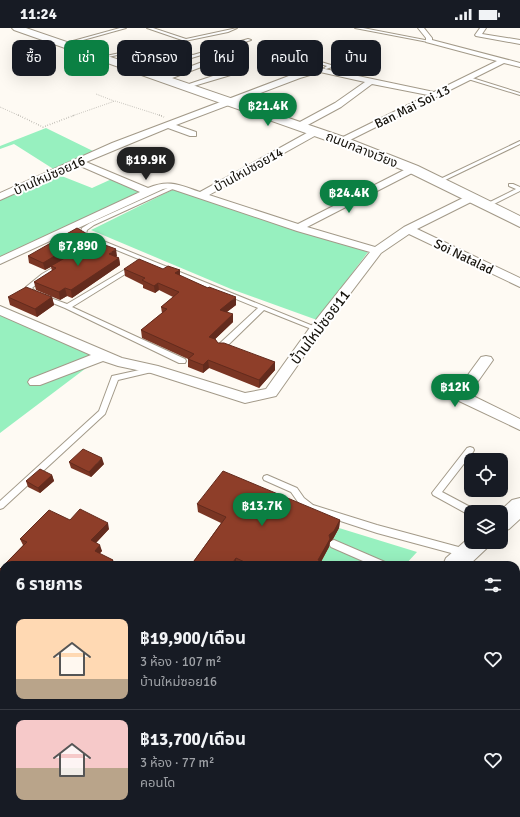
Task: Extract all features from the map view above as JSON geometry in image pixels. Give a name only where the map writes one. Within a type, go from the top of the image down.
[{"type":"main road","name":"ถนนกลางเวียง","points":[[17,28],[64,44]]},
{"type":"main road","name":"ถนนกลางเวียง","points":[[158,76],[301,125],[414,169],[520,222]]},
{"type":"street","points":[[421,28],[429,38],[428,41],[520,65]]},
{"type":"street","points":[[483,28],[478,35],[520,42]]},
{"type":"street","name":"Ban Mai Soi 13","points":[[342,141],[432,94],[503,60]]},
{"type":"street","points":[[164,78],[200,65]]},
{"type":"street","points":[[323,71],[432,94]]},
{"type":"street","points":[[187,86],[219,76]]},
{"type":"street","name":"บ้านใหม่ซอย16","points":[[0,197],[115,145],[233,102],[297,76]]},
{"type":"street","points":[[301,125],[338,105],[371,81]]},
{"type":"street","points":[[174,123],[193,134]]},
{"type":"street","name":"บ้านใหม่ซอย14","points":[[201,195],[317,131]]},
{"type":"street","points":[[79,162],[148,192]]},
{"type":"street","points":[[301,228],[303,225],[414,169]]},
{"type":"street","points":[[0,261],[161,186],[174,187],[201,195],[377,251]]},
{"type":"street","name":"บ้านใหม่ซอย11","points":[[0,310],[118,362],[153,369],[246,398],[271,393],[316,329],[377,251],[408,229],[473,198]]},
{"type":"street","name":"Soi Natalad","points":[[408,229],[520,284]]},
{"type":"street","points":[[35,382],[102,356]]},
{"type":"street","points":[[486,360],[461,394],[464,398],[520,426]]},
{"type":"street","points":[[508,517],[520,506]]},
{"type":"lane","points":[[79,40],[124,28]]},
{"type":"lane","points":[[149,28],[186,39]]},
{"type":"lane","points":[[109,56],[228,31],[235,28]]},
{"type":"lane","points":[[357,28],[428,41]]},
{"type":"lane","points":[[193,56],[200,54]]},
{"type":"lane","points":[[323,64],[330,66]]},
{"type":"lane","points":[[323,69],[330,66]]},
{"type":"lane","points":[[468,78],[520,94]]},
{"type":"lane","points":[[439,182],[520,142]]},
{"type":"lane","points":[[488,205],[520,189],[511,185]]},
{"type":"lane","points":[[174,187],[92,224],[84,229],[83,235],[96,243],[146,259],[316,329]]},
{"type":"lane","points":[[67,307],[146,259]]},
{"type":"lane","points":[[68,260],[44,275],[28,288],[36,294],[182,361]]},
{"type":"lane","points":[[221,347],[262,308]]},
{"type":"lane","points":[[0,506],[102,412],[115,378],[153,369]]},
{"type":"lane","points":[[464,508],[436,493],[470,450]]},
{"type":"lane","points":[[267,478],[294,490],[304,504],[310,508],[377,530],[467,553]]},
{"type":"lane","points":[[334,544],[373,561]]},
{"type":"path","points":[[96,94],[174,123]]},
{"type":"path","points":[[0,107],[43,127],[115,101]]},
{"type":"green space","points":[[46,128],[95,152],[55,170],[14,144],[0,149],[0,146]]},
{"type":"green space","points":[[54,173],[92,188],[114,178],[148,192],[0,261],[0,197]]},
{"type":"green space","points":[[174,189],[368,252],[317,320],[231,289],[91,230]]},
{"type":"green space","points":[[0,309],[102,356],[0,433]]},
{"type":"green space","points":[[339,528],[417,552],[409,561],[321,561]]},
{"type":"building","points":[[77,228],[89,235],[43,263],[28,256]]},
{"type":"building","points":[[94,241],[116,249],[109,254],[119,258],[71,290],[65,288],[59,292],[34,282],[56,268],[51,266]]},
{"type":"building","points":[[139,259],[163,269],[168,266],[180,270],[175,273],[208,288],[209,287],[236,297],[220,310],[233,314],[209,337],[215,339],[218,343],[224,343],[275,362],[259,380],[208,360],[203,365],[188,359],[194,354],[141,330],[167,309],[161,307],[179,292],[158,283],[154,286],[142,280],[145,278],[124,269]]},
{"type":"building","points":[[26,287],[52,297],[35,309],[8,297]]},
{"type":"building","points":[[83,449],[102,458],[89,472],[69,462]]},
{"type":"building","points":[[40,469],[52,475],[38,488],[26,481]]},
{"type":"building","points":[[223,471],[340,520],[334,531],[329,535],[330,539],[318,560],[320,561],[242,561],[236,558],[234,561],[194,561],[226,517],[197,504]]},
{"type":"building","points":[[80,509],[108,523],[91,540],[100,545],[95,551],[113,560],[112,561],[8,561],[27,542],[20,539],[49,510],[70,520]]}]
